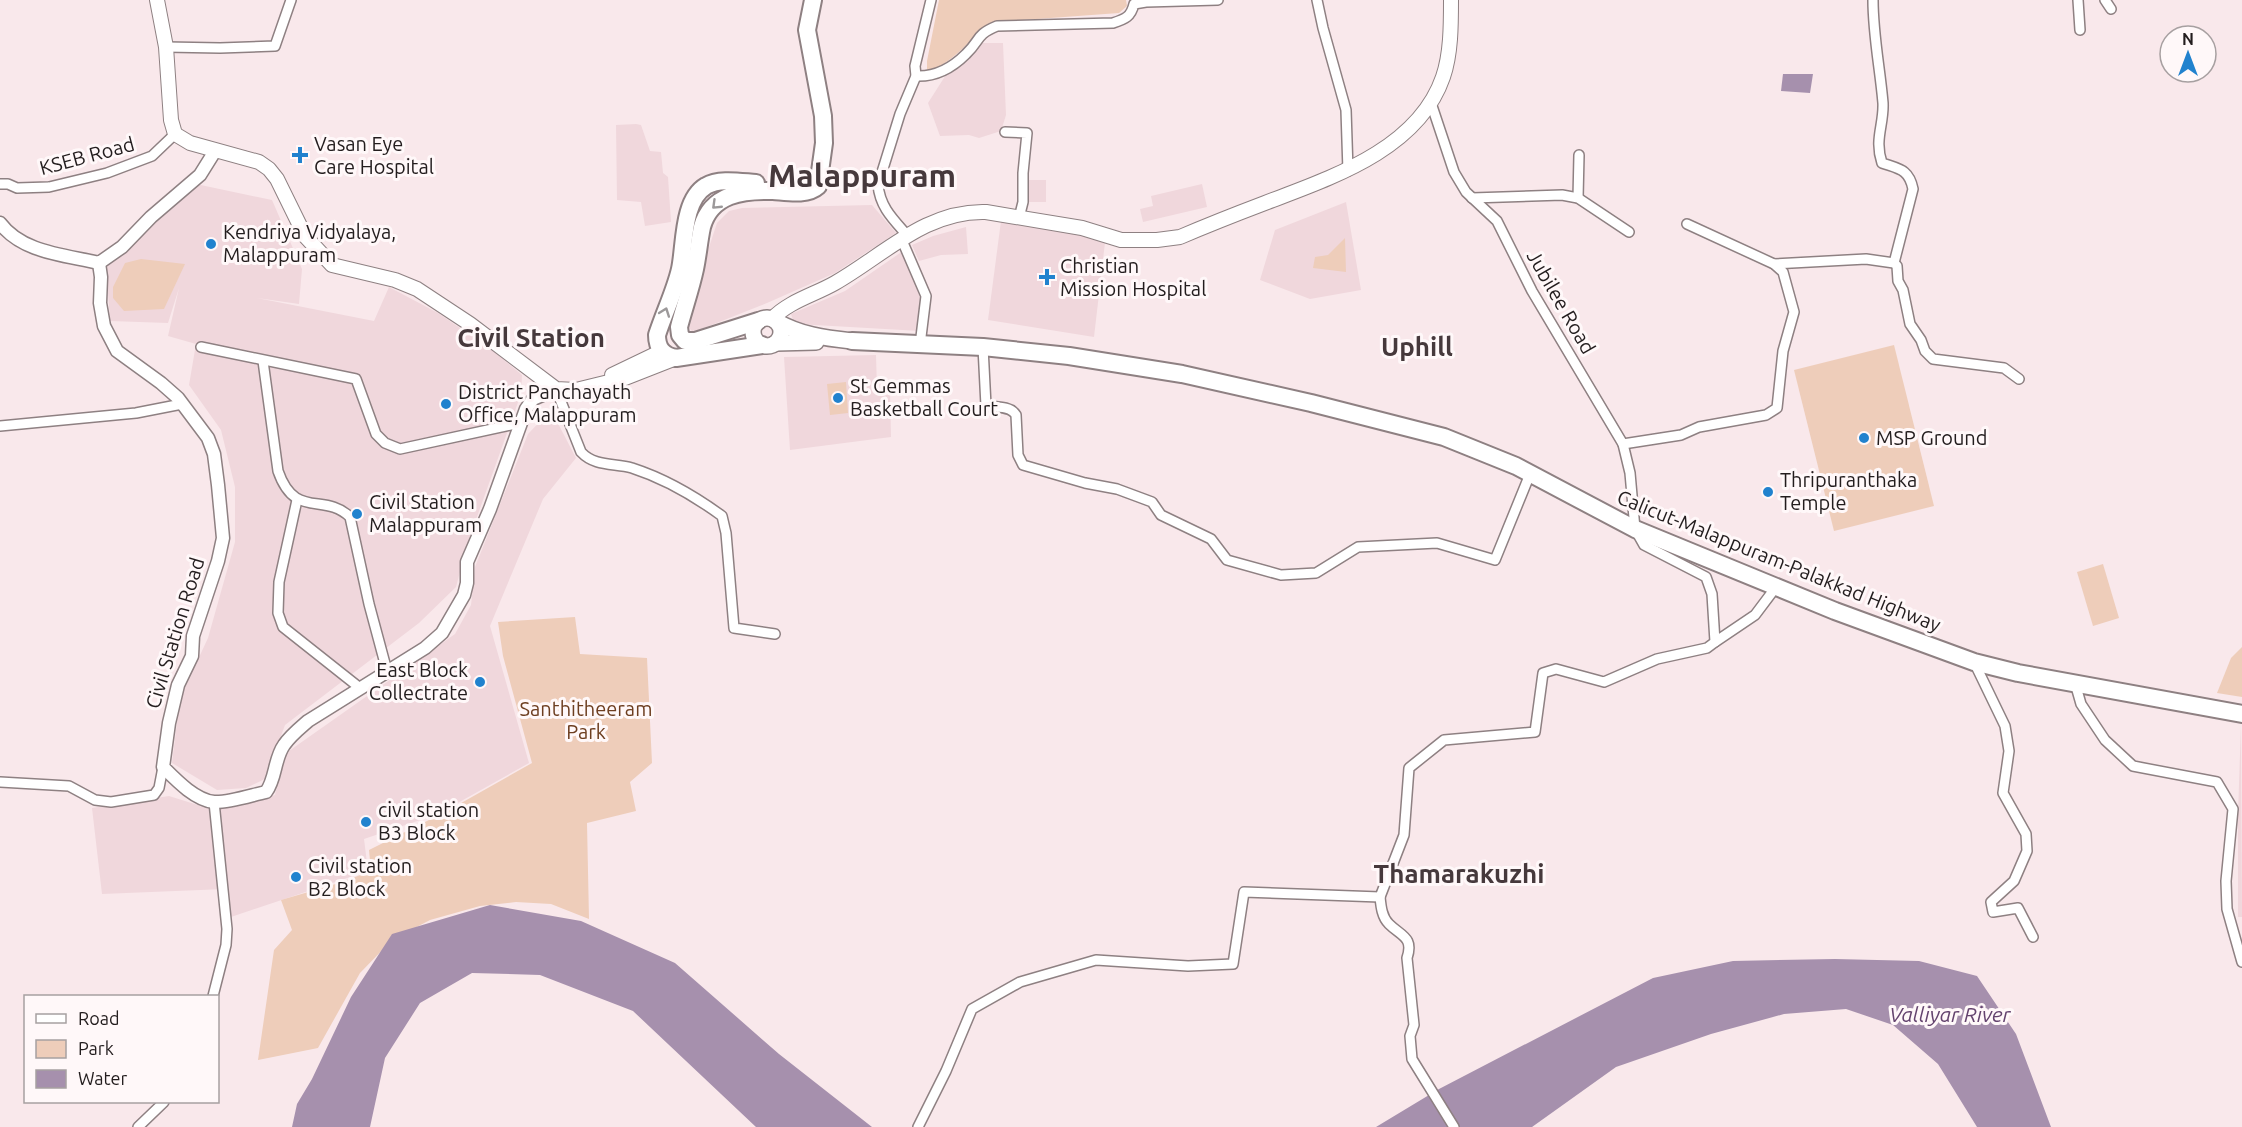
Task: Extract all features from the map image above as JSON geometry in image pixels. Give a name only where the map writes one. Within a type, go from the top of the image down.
[{"type":"highway","points":[[769,321],[695,341],[685,340],[680,335],[679,327],[695,271],[702,226],[708,213],[720,199],[754,190],[803,192],[814,190],[818,186],[824,143],[823,117],[807,30],[813,0]]},
{"type":"highway","points":[[669,355],[657,343],[657,335],[680,270],[688,212],[695,197],[706,186],[724,182],[797,186],[811,184],[820,173]]},
{"type":"highway","name":"Calicut-Malappuram-Palakkad Highway","points":[[852,341],[983,347],[1069,356],[1182,374],[1444,437],[1516,466],[1635,529],[1835,611],[1974,662],[2018,673],[2242,714]]},
{"type":"highway","name":"Calicut-Malappuram-Palakkad Highway","points":[[669,355],[769,344]]},
{"type":"main road","points":[[157,0],[166,47],[171,120],[175,134],[190,143],[259,162],[269,169],[277,179],[305,236],[332,265],[349,271],[395,280],[417,289],[470,324],[556,389],[576,390],[625,378],[669,355]]},
{"type":"main road","points":[[769,321],[781,332],[769,344],[758,342],[753,334],[755,325],[769,321],[782,309],[857,270],[904,237],[933,222],[973,212],[1082,228],[1121,240],[1156,240],[1180,237],[1348,171],[1405,134],[1431,103],[1446,68],[1451,0]]},
{"type":"main road","name":"Calicut-Malappuram-Palakkad Highway","points":[[769,321],[812,336],[852,341]]},
{"type":"main road","name":"Calicut-Malappuram-Palakkad Highway","points":[[769,344],[852,341]]},
{"type":"street","points":[[166,47],[275,46],[291,0]]},
{"type":"street","points":[[920,345],[926,297],[904,237],[884,209],[878,185],[900,114],[916,76],[915,66],[931,0]]},
{"type":"street","points":[[916,76],[938,75],[966,54],[983,32],[997,27],[1113,23],[1128,18],[1132,13],[1134,2],[1218,0]]},
{"type":"street","points":[[1317,0],[1346,110],[1348,171]]},
{"type":"street","points":[[1873,0],[1873,27],[1883,105],[1878,140],[1880,157],[1882,163],[1905,172],[1911,178],[1913,189],[1894,263],[1897,266],[1898,281],[1903,290],[1910,324],[1921,340],[1925,351],[1933,358],[2004,368],[2019,379]]},
{"type":"street","points":[[2078,0],[2080,30]]},
{"type":"street","points":[[2105,0],[2111,9]]},
{"type":"street","name":"Jubilee Road","points":[[1431,103],[1454,172],[1466,192],[1497,221],[1532,291],[1623,444],[1630,473],[1635,529]]},
{"type":"street","points":[[1005,132],[1027,133],[1023,202],[1019,218]]},
{"type":"street","name":"KSEB Road","points":[[0,184],[8,184],[17,188],[62,185],[107,173],[152,156],[175,134]]},
{"type":"street","points":[[0,223],[8,234],[28,246],[99,262],[122,247],[151,217],[200,175],[215,151]]},
{"type":"street","points":[[1578,198],[1579,155]]},
{"type":"street","points":[[1472,198],[1562,195],[1578,198],[1629,232]]},
{"type":"street","points":[[1623,444],[1681,435],[1699,427],[1766,415],[1777,408],[1784,351],[1794,312],[1783,272],[1774,264],[1686,224]]},
{"type":"street","points":[[1774,264],[1866,259],[1894,263]]},
{"type":"street","name":"Civil Station Road","points":[[99,262],[100,303],[104,326],[117,351],[161,382],[182,404],[208,438],[214,454],[223,538],[218,561],[193,636],[192,657],[178,685],[169,723],[163,768]]},
{"type":"street","points":[[201,347],[357,379],[376,434],[385,443],[400,449],[520,423]]},
{"type":"street","points":[[983,347],[986,406],[1010,409],[1017,415],[1018,455],[1023,465],[1086,483],[1117,489],[1152,502],[1161,515],[1211,538],[1227,560],[1281,575],[1316,573],[1358,547],[1437,543],[1495,560],[1530,474]]},
{"type":"street","points":[[263,361],[278,471],[283,486],[297,500],[342,510],[350,517],[369,604],[387,671]]},
{"type":"street","points":[[163,768],[177,781],[214,802],[266,792],[283,747],[308,721],[425,648],[441,633],[464,596],[467,583],[467,562],[490,508],[520,423],[533,399],[556,389],[581,452],[587,458],[595,462],[631,468],[650,476],[693,497],[722,516],[726,533],[734,628],[775,634]]},
{"type":"street","points":[[0,426],[136,412],[182,404]]},
{"type":"street","points":[[297,500],[279,582],[278,613],[283,627],[360,688]]},
{"type":"street","points":[[1635,529],[1644,545],[1706,577],[1712,594],[1715,642]]},
{"type":"street","points":[[1454,1127],[1412,1059],[1410,1036],[1414,1025],[1407,958],[1410,948],[1407,939],[1388,923],[1383,914],[1380,897],[1404,835],[1409,768],[1444,740],[1535,732],[1543,673],[1556,669],[1604,682],[1657,659],[1707,648],[1755,615],[1776,587]]},
{"type":"street","points":[[1974,662],[2005,726],[2009,751],[2003,793],[2026,834],[2026,851],[2014,881],[1991,902],[1994,912],[2018,908],[2033,937]]},
{"type":"street","points":[[2075,683],[2081,704],[2105,740],[2133,766],[2217,782],[2233,809],[2226,881],[2227,909],[2242,962]]},
{"type":"street","points":[[0,782],[69,786],[95,800],[111,802],[154,795],[159,788],[163,768]]},
{"type":"street","points":[[213,995],[226,945],[227,929],[214,802]]},
{"type":"street","points":[[920,1123],[946,1071],[972,1009],[1020,982],[1096,960],[1188,966],[1233,964],[1244,892],[1380,897]]},
{"type":"street","points":[[138,1127],[162,1103]]},
{"type":"shaded area","points":[[978,43],[1003,43],[1006,115],[1001,131],[979,138],[969,135],[940,136],[928,103],[949,70]]},
{"type":"shaded area","points":[[616,125],[641,125],[650,151],[661,152],[663,173],[668,177],[671,222],[645,226],[641,202],[617,200]]},
{"type":"shaded area","points":[[1026,180],[1046,180],[1046,202],[1026,202]]},
{"type":"shaded area","name":"Civil Station Malappuram","points":[[196,184],[272,200],[302,269],[299,304],[257,298],[374,321],[389,287],[438,313],[491,349],[522,375],[521,394],[468,542],[456,587],[419,623],[285,725],[265,779],[246,788],[217,790],[172,763],[180,698],[208,638],[235,542],[235,487],[221,430],[189,385],[196,344],[168,336],[179,288],[168,323],[110,321],[106,265]]},
{"type":"shaded area","points":[[1202,184],[1207,207],[1143,222],[1140,209],[1153,206],[1151,196]]},
{"type":"shaded area","points":[[1346,202],[1361,290],[1310,299],[1260,280],[1275,230]]},
{"type":"shaded area","points":[[872,205],[896,233],[835,273],[699,330],[692,331],[686,325],[686,317],[717,223],[729,211],[742,208]]},
{"type":"shaded area","name":"Christian Mission Hospital","points":[[1001,221],[1106,234],[1094,337],[988,320]]},
{"type":"shaded area","points":[[966,227],[968,254],[941,255],[919,261],[912,245],[933,236]]},
{"type":"shaded area","points":[[903,251],[922,303],[920,331],[797,324],[793,320],[791,314],[845,291]]},
{"type":"shaded area","points":[[876,355],[877,389],[890,391],[891,437],[790,450],[784,357]]},
{"type":"shaded area","name":"Civil Station Malappuram","points":[[551,410],[576,458],[543,499],[490,626],[529,763],[438,814],[364,839],[368,871],[231,917],[225,889],[102,894],[92,808],[169,796],[201,806],[250,803],[275,795],[283,758],[289,751],[455,634],[471,605],[475,567],[528,434]]},
{"type":"shaded area","points":[[2241,725],[2242,917],[2238,917],[2238,814]]},
{"type":"green space","points":[[939,0],[1126,0],[1127,6],[1119,13],[994,22],[946,62],[927,71]]},
{"type":"green space","points":[[1345,238],[1346,272],[1313,268],[1315,257],[1328,255]]},
{"type":"green space","points":[[141,259],[185,264],[164,309],[124,311],[113,298],[113,287],[125,263]]},
{"type":"green space","name":"MSP Ground","points":[[1894,345],[1934,506],[1834,531],[1794,370]]},
{"type":"green space","name":"St Gemmas Basketball Court","points":[[846,382],[848,413],[830,415],[827,384]]},
{"type":"green space","points":[[2103,564],[2119,618],[2093,626],[2077,572]]},
{"type":"green space","name":"Santhitheeram Park","points":[[575,617],[580,654],[647,658],[652,763],[630,782],[636,811],[587,823],[589,919],[551,904],[516,902],[480,906],[430,920],[392,940],[360,973],[318,1048],[258,1060],[274,950],[292,930],[281,900],[371,871],[369,850],[447,811],[532,763],[503,656],[498,622]]},
{"type":"green space","points":[[2242,647],[2242,697],[2217,693],[2231,658]]},
{"type":"water","points":[[1783,74],[1813,74],[1810,93],[1781,91]]},
{"type":"water","points":[[490,905],[581,921],[675,963],[779,1054],[872,1127],[756,1127],[633,1011],[540,975],[472,973],[420,1003],[385,1058],[370,1127],[292,1127],[297,1104],[312,1079],[351,997],[392,934]]},
{"type":"water","name":"Valliyar River","points":[[1835,959],[1919,961],[1977,976],[2016,1034],[2051,1127],[1977,1127],[1938,1064],[1893,1025],[1846,1009],[1784,1014],[1711,1034],[1616,1067],[1532,1127],[1376,1127],[1439,1089],[1653,978],[1733,961]]},
{"type":"place","name":"Vasan Eye Care Hospital","points":[[300,155]]},
{"type":"place","name":"Kendriya Vidyalaya, Malappuram","points":[[211,244]]},
{"type":"place","name":"Christian Mission Hospital","points":[[1047,277]]},
{"type":"place","name":"St Gemmas Basketball Court","points":[[838,398]]},
{"type":"place","name":"District Panchayath Office, Malappuram","points":[[446,404]]},
{"type":"place","name":"MSP Ground","points":[[1864,438]]},
{"type":"place","name":"Thripuranthaka Temple","points":[[1768,492]]},
{"type":"place","name":"Civil Station Malappuram","points":[[357,514]]},
{"type":"place","name":"East Block Collectrate","points":[[480,682]]},
{"type":"place","name":"civil station B3 Block","points":[[366,822]]},
{"type":"place","name":"Civil station B2 Block","points":[[296,877]]},
{"type":"district","name":"Malappuram","points":[[862,176]]},
{"type":"district","name":"Civil Station","points":[[531,338]]},
{"type":"district","name":"Uphill","points":[[1417,347]]},
{"type":"district","name":"Thamarakuzhi","points":[[1459,874]]}]
